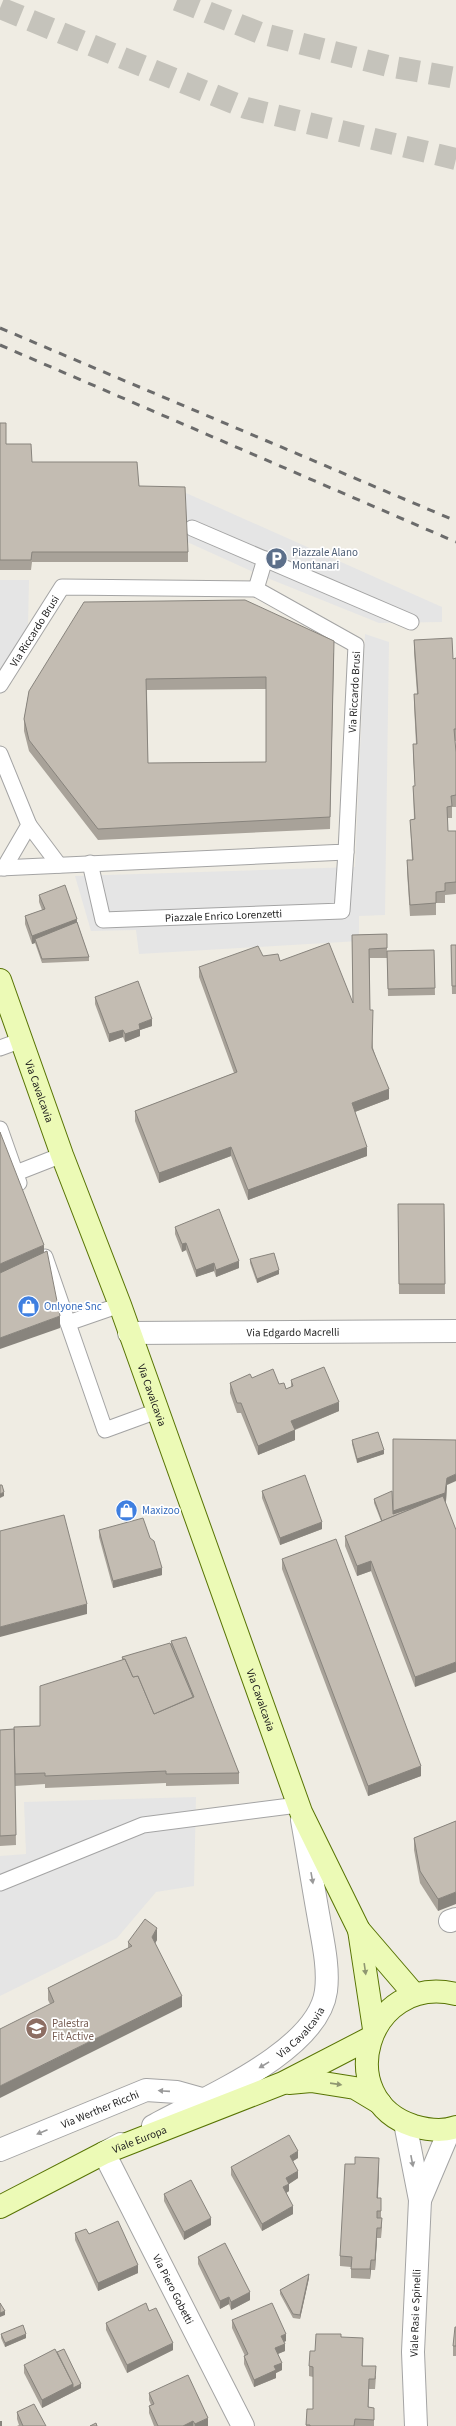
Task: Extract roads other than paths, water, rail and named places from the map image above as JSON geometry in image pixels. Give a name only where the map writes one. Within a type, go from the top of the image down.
[{"type":"main road","name":"Via Cavalcavia","points":[[0,980],[62,1155],[120,1305],[299,1808],[359,1930],[414,1994]]},
{"type":"main road","name":"Via Cavalcavia","points":[[359,1930],[372,2034]]},
{"type":"main road","points":[[381,2104],[370,2084],[366,2061],[372,2034],[389,2010],[398,2002],[414,1994],[430,1991],[456,1994]]},
{"type":"main road","name":"Viale Europa","points":[[2,2206],[104,2153],[283,2083],[372,2034]]},
{"type":"main road","name":"Viale Europa","points":[[283,2083],[311,2081],[356,2088],[381,2104],[405,2123]]},
{"type":"main road","points":[[405,2123],[427,2130],[453,2128]]},
{"type":"street","name":"Via Edgardo Macrelli","points":[[129,1333],[456,1331]]},
{"type":"street","name":"Via Cavalcavia","points":[[104,2153],[202,2099],[231,2086],[276,2057],[306,2032],[320,2011],[326,1991],[326,1961],[299,1808]]},
{"type":"street","name":"Via Werther Ricchi","points":[[0,2150],[146,2090],[177,2092],[202,2099]]},
{"type":"street","name":"Viale Rasi e Spinelli","points":[[405,2123],[420,2200],[413,2352],[416,2426]]},
{"type":"street","name":"Viale Rasi e Spinelli","points":[[420,2200],[453,2128]]},
{"type":"street","name":"Via Piero Gobetti","points":[[104,2153],[243,2426]]},
{"type":"lane","points":[[192,528],[411,622]]},
{"type":"lane","points":[[256,589],[265,559]]},
{"type":"lane","name":"Via Riccardo Brusi","points":[[0,684],[62,587],[256,589],[356,646],[346,852]]},
{"type":"lane","points":[[0,754],[29,825],[59,865]]},
{"type":"lane","points":[[2,868],[29,825]]},
{"type":"lane","points":[[2,868],[346,852]]},
{"type":"lane","name":"Piazzale Enrico Lorenzetti","points":[[90,863],[103,920],[342,911],[346,852]]},
{"type":"lane","points":[[0,1048],[22,1040]]},
{"type":"lane","points":[[0,1129],[23,1195]]},
{"type":"lane","points":[[16,1173],[62,1155]]},
{"type":"lane","points":[[39,1240],[105,1430],[157,1411]]},
{"type":"lane","points":[[68,1323],[120,1305]]},
{"type":"lane","points":[[0,1883],[144,1825],[299,1808]]},
{"type":"tunnel","points":[[177,0],[260,33],[388,66],[456,78]]},
{"type":"tunnel","points":[[0,8],[246,108],[456,159]]},
{"type":"railway","points":[[0,328],[456,521]]},
{"type":"railway","points":[[0,345],[456,542]]},
{"type":"place","name":"Piazzale Alano Montanari","points":[[277,558]]},
{"type":"place","name":"Onlyone Snc","points":[[28,1306]]},
{"type":"place","name":"Maxizoo","points":[[126,1510]]},
{"type":"place","name":"Palestra Fit Active","points":[[36,2029]]}]
